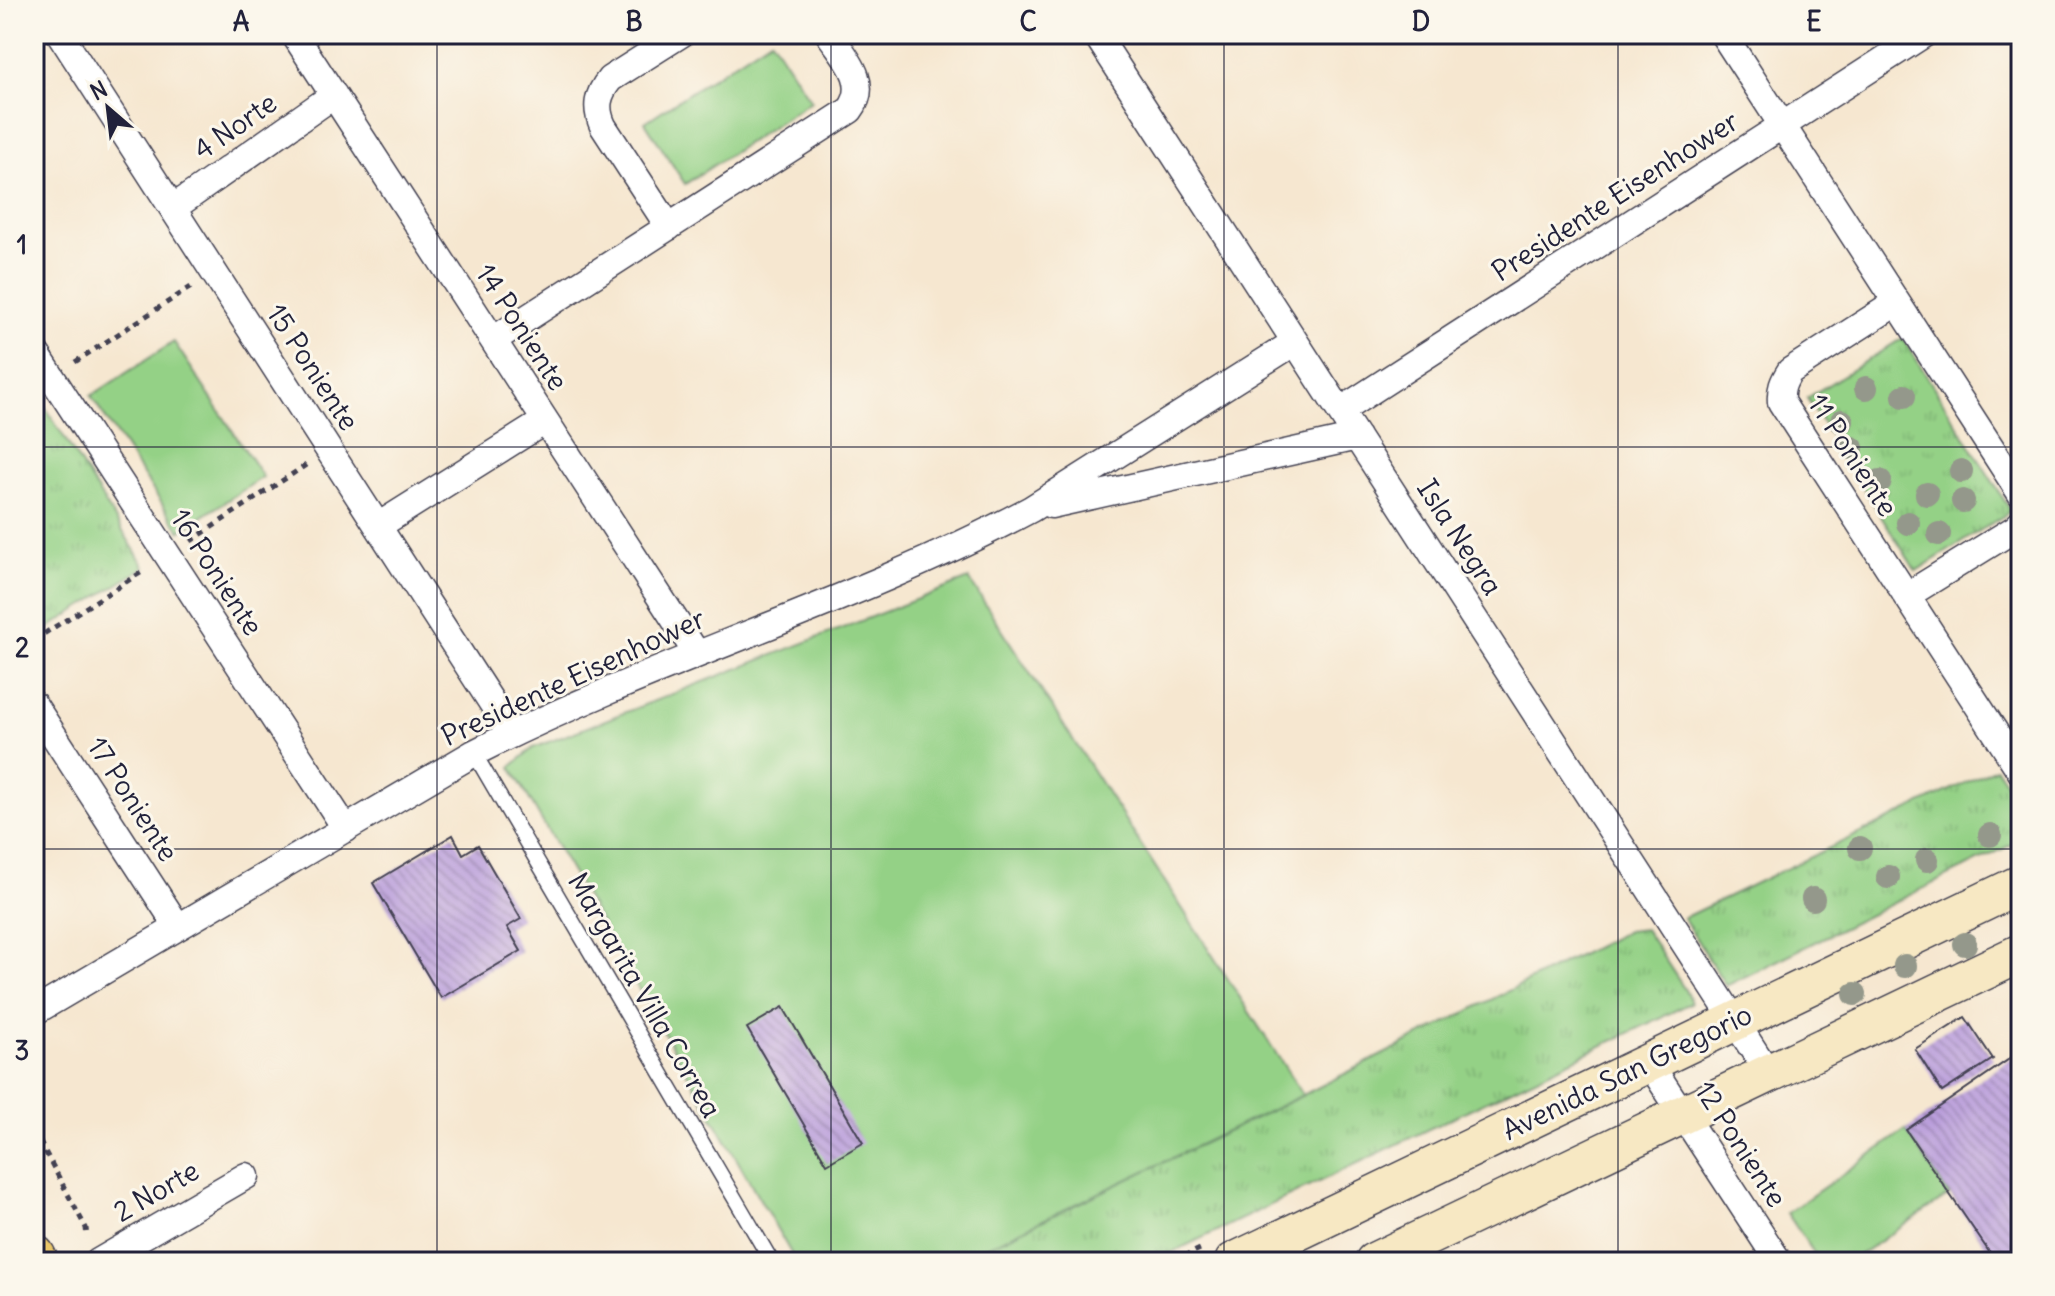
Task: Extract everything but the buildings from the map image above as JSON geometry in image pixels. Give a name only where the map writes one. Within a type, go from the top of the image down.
[{"type":"main road","name":"Avenida San Gregorio","points":[[1234,1262],[2021,884]]},
{"type":"main road","points":[[1374,1262],[1769,1074],[2018,960]]},
{"type":"main road","points":[[34,1256],[37,1262]]},
{"type":"street","name":"15 Poniente","points":[[60,34],[512,734]]},
{"type":"street","name":"14 Poniente","points":[[294,34],[697,654]]},
{"type":"street","points":[[669,227],[603,126],[597,101],[610,79],[681,34]]},
{"type":"street","points":[[493,340],[850,110],[858,95],[857,77],[829,34]]},
{"type":"street","name":"Isla Negra","points":[[1096,34],[1769,1074]]},
{"type":"street","points":[[1723,34],[2021,494]]},
{"type":"street","name":"Presidente Eisenhower","points":[[1340,411],[1924,34]]},
{"type":"street","name":"4 Norte","points":[[173,208],[334,95]]},
{"type":"street","name":"11 Poniente","points":[[1896,303],[1790,371],[1780,391],[1781,402],[2021,772]]},
{"type":"street","name":"Presidente Eisenhower","points":[[34,1012],[474,753],[697,654],[990,531],[1031,509],[1295,342]]},
{"type":"street","name":"16 Poniente","points":[[34,350],[346,829]]},
{"type":"street","points":[[378,526],[545,421]]},
{"type":"street","name":"Presidente Eisenhower","points":[[1031,509],[1357,437]]},
{"type":"street","points":[[1906,596],[2021,523]]},
{"type":"street","name":"17 Poniente","points":[[34,705],[178,927]]},
{"type":"street","name":"12 Poniente","points":[[1648,1061],[1779,1262]]},
{"type":"street","name":"2 Norte","points":[[92,1251],[246,1176]]},
{"type":"lane","name":"Margarita Villa Correa","points":[[474,753],[772,1262]]},
{"type":"path","points":[[52,377],[214,272]]},
{"type":"path","points":[[34,1131],[86,1228],[92,1251]]},
{"type":"green space","points":[[771,39],[811,101],[685,184],[645,122]]},
{"type":"green space","points":[[1903,338],[2011,511],[1916,571],[1807,398]]},
{"type":"green space","points":[[174,342],[263,477],[180,531],[91,396]]},
{"type":"green space","points":[[44,405],[145,567],[34,637],[34,412]]},
{"type":"green space","points":[[969,579],[1303,1095],[956,1262],[796,1262],[511,767],[533,748]]},
{"type":"green space","points":[[1996,768],[2021,805],[2021,840],[1726,986],[1683,918]]},
{"type":"green space","points":[[1645,929],[1691,1003],[1152,1262],[956,1262],[1303,1095],[1627,931]]},
{"type":"green space","points":[[1906,1130],[1949,1195],[1849,1262],[1820,1262],[1787,1213]]}]
